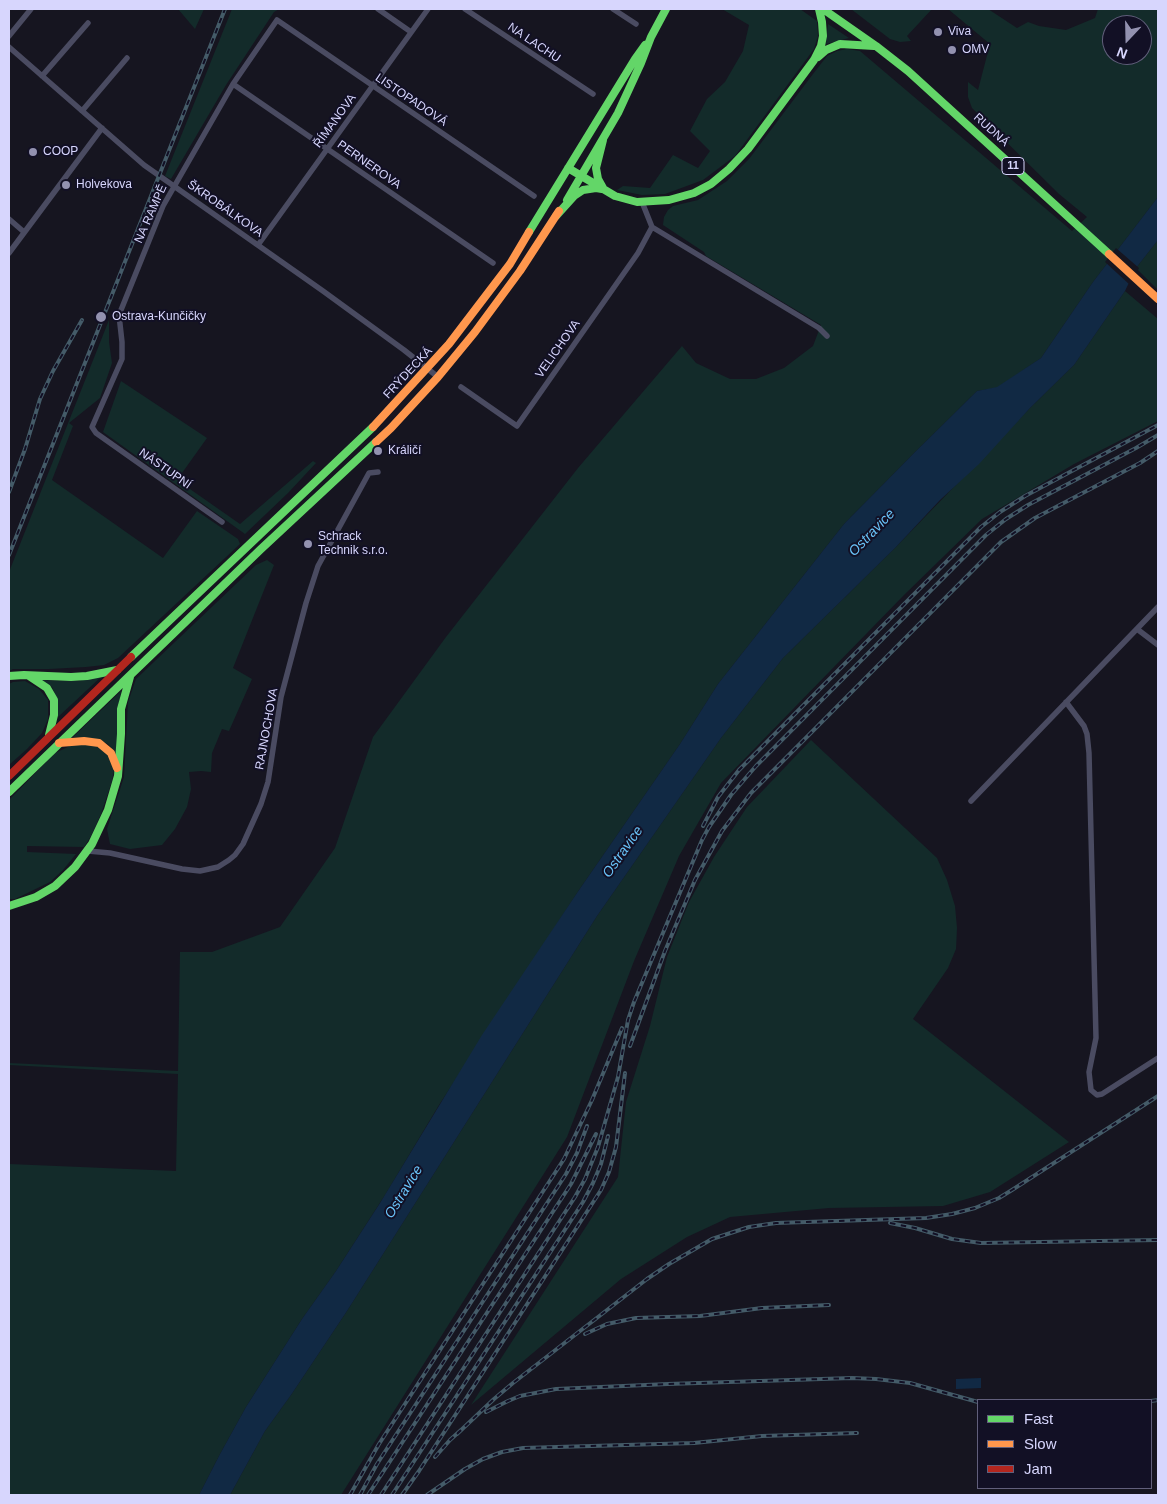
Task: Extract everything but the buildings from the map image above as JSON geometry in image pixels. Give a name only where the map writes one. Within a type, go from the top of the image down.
[{"type":"main road","name":"FRÝDECKÁ","points":[[9,792],[261,549],[390,428],[438,377],[493,308],[581,176],[618,113],[651,37],[666,9]]},
{"type":"main road","points":[[568,168],[620,198],[642,202],[659,202],[686,196],[706,187],[723,175],[754,141],[814,60],[823,38],[823,27],[819,9]]},
{"type":"main road","name":"RUDNÁ","points":[[823,9],[908,71],[1158,299]]},
{"type":"main road","name":"FRÝDECKÁ","points":[[9,776],[117,670],[380,420],[428,368],[466,323],[510,264],[634,59],[651,37]]},
{"type":"main road","points":[[814,60],[826,50],[840,44],[876,46]]},
{"type":"main road","points":[[603,140],[596,168],[598,180],[605,190]]},
{"type":"main road","points":[[556,216],[574,196],[583,190],[596,188],[605,190]]},
{"type":"main road","points":[[9,676],[79,677],[117,670]]},
{"type":"main road","points":[[28,675],[47,688],[52,695],[54,718],[48,737]]},
{"type":"main road","points":[[9,906],[36,897],[52,888],[68,874],[88,851],[108,810],[118,776],[121,710],[131,676]]},
{"type":"main road","points":[[59,743],[93,741],[101,744],[113,755],[118,776]]},
{"type":"street","points":[[9,36],[31,9]]},
{"type":"street","points":[[378,9],[411,32]]},
{"type":"street","name":"ŘÍMANOVA","points":[[258,245],[428,9]]},
{"type":"street","name":"NA LACHU","points":[[465,9],[593,94]]},
{"type":"street","points":[[613,9],[636,24]]},
{"type":"street","name":"NA RAMPĚ","points":[[96,433],[92,427],[122,359],[119,315],[163,206],[233,84],[277,20]]},
{"type":"street","name":"LISTOPADOVÁ","points":[[277,20],[534,196]]},
{"type":"street","points":[[42,76],[88,23]]},
{"type":"street","name":"ŠKROBÁLKOVA","points":[[9,48],[144,165],[258,245],[438,377]]},
{"type":"street","points":[[82,111],[127,58]]},
{"type":"street","name":"PERNEROVA","points":[[233,84],[493,263]]},
{"type":"street","points":[[9,253],[102,128]]},
{"type":"street","points":[[642,202],[652,227],[819,328],[827,336]]},
{"type":"street","points":[[9,219],[24,232]]},
{"type":"street","name":"VELICHOVA","points":[[461,387],[517,426],[638,253],[652,227]]},
{"type":"street","name":"NÁSTUPNÍ","points":[[96,433],[222,522]]},
{"type":"street","name":"RAJNOCHOVA","points":[[88,851],[110,853],[182,869],[200,871],[218,867],[235,855],[261,804],[268,782],[281,697],[318,566],[369,472],[378,472]]},
{"type":"street","points":[[971,801],[1158,607]]},
{"type":"street","points":[[1137,629],[1158,645]]},
{"type":"street","points":[[1066,702],[1084,726],[1090,754],[1096,1030],[1096,1045],[1089,1072],[1090,1087],[1095,1094],[1102,1094],[1158,1058]]},
{"type":"green space","points":[[178,9],[204,9],[195,29]]},
{"type":"green space","points":[[232,9],[279,9],[274,12],[226,85],[171,179],[165,176]]},
{"type":"green space","points":[[722,9],[800,9],[817,21],[818,36],[814,49],[735,156],[703,180],[665,194],[642,195],[617,190],[623,186],[650,188],[673,155],[698,168],[710,151],[690,131],[707,99],[725,82],[743,51],[749,25]]},
{"type":"green space","points":[[851,9],[932,9],[907,36],[911,41],[900,42],[890,39]]},
{"type":"green space","points":[[948,9],[988,9],[1017,28],[1028,22],[1039,26],[1066,30],[1095,18],[1098,9],[1158,9],[1158,197],[1093,282],[1041,358],[997,388],[977,391],[916,451],[844,524],[718,684],[680,744],[579,890],[439,1105],[385,1195],[336,1271],[302,1319],[246,1407],[199,1495],[9,1495],[9,1164],[176,1171],[178,1074],[9,1065],[9,1063],[178,1071],[180,952],[212,952],[280,927],[335,848],[373,737],[446,637],[578,468],[682,346],[696,363],[730,379],[756,379],[784,368],[813,346],[821,325],[706,256],[704,252],[663,225],[664,217],[673,206],[698,200],[727,181],[749,159],[827,56],[847,49],[860,51],[1072,231],[1087,217],[1059,194],[972,108],[968,97],[968,82],[978,90],[990,44]]},
{"type":"green space","points":[[828,24],[849,38],[826,44]]},
{"type":"green space","points":[[1158,240],[1158,290],[1136,268]]},
{"type":"green space","points":[[1125,291],[1158,319],[1158,421],[1074,464],[982,519],[904,595],[721,783],[679,856],[634,961],[567,1137],[341,1495],[230,1495],[265,1431],[347,1311],[597,916],[721,738],[783,658],[896,547],[1074,365]]},
{"type":"green space","points":[[109,320],[109,342],[112,363],[100,398],[69,423],[73,426],[52,480],[163,558],[197,511],[238,539],[240,544],[118,658],[104,665],[49,669],[13,669],[9,671],[9,572]]},
{"type":"green space","points":[[121,381],[207,438],[177,480],[240,524],[313,461],[316,463],[245,534],[103,432]]},
{"type":"green space","points":[[267,560],[274,565],[233,668],[252,679],[229,731],[222,729],[212,753],[211,772],[189,772],[191,789],[187,807],[175,829],[162,845],[130,849],[110,844],[107,829],[124,777],[128,702],[136,679],[256,565]]},
{"type":"green space","points":[[102,676],[58,717],[58,701],[52,687],[42,680],[78,681]]},
{"type":"green space","points":[[25,681],[39,689],[48,700],[48,719],[42,733],[9,765],[9,684]]},
{"type":"green space","points":[[121,691],[117,721],[117,756],[108,744],[96,739],[73,737]]},
{"type":"green space","points":[[811,740],[937,858],[947,880],[955,906],[956,949],[948,968],[913,1019],[1069,1142],[990,1192],[943,1206],[829,1208],[730,1217],[687,1237],[621,1279],[471,1405],[618,1177],[626,1102],[650,1026],[667,957],[689,902],[714,857],[747,807]]},
{"type":"green space","points":[[87,744],[104,750],[114,770],[101,814],[91,836],[84,847],[27,846],[27,852],[76,854],[50,882],[15,899],[9,899],[9,800],[55,753],[72,745]]},
{"type":"water","name":"Ostravice","points":[[1158,197],[1158,240],[1136,268],[1125,291],[1074,365],[1030,408],[979,464],[940,500],[896,547],[783,658],[721,738],[597,916],[347,1311],[265,1431],[230,1495],[199,1495],[246,1407],[302,1319],[380,1203],[482,1035],[680,744],[718,684],[844,524],[916,451],[977,391],[997,387],[1041,358],[1093,282]]},
{"type":"water","points":[[981,1378],[981,1388],[956,1389],[956,1379]]},
{"type":"pier","points":[[1116,248],[1139,268],[1130,285],[1105,262]]},
{"type":"railway","points":[[9,555],[225,9]]},
{"type":"railway","points":[[9,492],[25,449],[40,399],[53,371],[82,320]]},
{"type":"railway","points":[[703,826],[718,797],[739,770],[981,527],[1025,496],[1158,425]]},
{"type":"railway","points":[[381,1495],[585,1179],[598,1147],[618,1077],[628,1020],[634,1002],[702,840],[731,795],[756,766],[986,535],[1028,505],[1158,435]]},
{"type":"railway","points":[[630,1046],[665,951],[695,880],[722,831],[751,793],[1001,542],[1035,518],[1140,463],[1158,451]]},
{"type":"railway","points":[[350,1495],[379,1444],[564,1159],[592,1100],[622,1028]]},
{"type":"railway","points":[[402,1495],[601,1190],[609,1172],[616,1147],[625,1073]]},
{"type":"railway","points":[[457,1434],[513,1383],[647,1279],[712,1239],[749,1227],[776,1223],[926,1218],[975,1208],[999,1198],[1158,1096]]},
{"type":"railway","points":[[360,1495],[377,1464],[566,1174],[577,1153],[587,1126]]},
{"type":"railway","points":[[368,1495],[571,1184],[596,1134]]},
{"type":"railway","points":[[392,1495],[583,1202],[601,1164],[608,1136]]},
{"type":"railway","points":[[890,1223],[952,1239],[981,1243],[1158,1240]]},
{"type":"railway","points":[[585,1334],[607,1324],[636,1318],[700,1316],[762,1308],[829,1305]]},
{"type":"railway","points":[[486,1412],[520,1396],[556,1389],[852,1378],[910,1383],[977,1402]]},
{"type":"railway","points":[[1152,1401],[1158,1400]]},
{"type":"railway","points":[[435,1457],[461,1430]]},
{"type":"railway","points":[[427,1495],[483,1459],[502,1452],[523,1448],[694,1443],[762,1436],[857,1433]]},
{"type":"traffic: fast","points":[[567,200],[618,113],[651,37],[666,9]]},
{"type":"traffic: fast","points":[[568,168],[615,196],[637,202],[669,200],[694,193],[711,184],[748,149],[814,60],[821,46],[823,36],[819,9]]},
{"type":"traffic: fast","points":[[823,9],[908,71],[1109,254]]},
{"type":"traffic: fast","points":[[818,57],[826,50],[840,44],[874,46]]},
{"type":"traffic: fast","points":[[529,232],[645,45]]},
{"type":"traffic: fast","points":[[603,140],[596,168],[598,179],[603,188]]},
{"type":"traffic: fast","points":[[556,216],[574,196],[583,190],[602,189]]},
{"type":"traffic: fast","points":[[131,657],[373,427]]},
{"type":"traffic: fast","points":[[9,792],[261,549],[376,442]]},
{"type":"traffic: fast","points":[[9,676],[71,677],[117,670]]},
{"type":"traffic: fast","points":[[29,676],[47,688],[54,700],[54,715],[49,735]]},
{"type":"traffic: fast","points":[[9,906],[36,897],[55,886],[75,867],[92,844],[108,810],[118,776],[121,709],[130,677]]},
{"type":"traffic: slow","points":[[376,442],[438,377],[475,332],[520,271],[559,211]]},
{"type":"traffic: slow","points":[[373,427],[449,344],[510,264],[529,232]]},
{"type":"traffic: slow","points":[[1109,254],[1158,299]]},
{"type":"traffic: slow","points":[[59,743],[84,741],[99,743],[111,753],[117,768]]},
{"type":"traffic: jam","points":[[9,776],[131,657]]},
{"type":"place","name":"Viva","points":[[938,32]]},
{"type":"place","name":"OMV","points":[[952,50]]},
{"type":"place","name":"COOP","points":[[33,152]]},
{"type":"place","name":"Holvekova","points":[[66,185]]},
{"type":"place","name":"Ostrava-Kunčičky","points":[[101,317]]},
{"type":"place","name":"Králičí","points":[[378,451]]},
{"type":"place","name":"Schrack Technik s.r.o.","points":[[308,544]]}]
